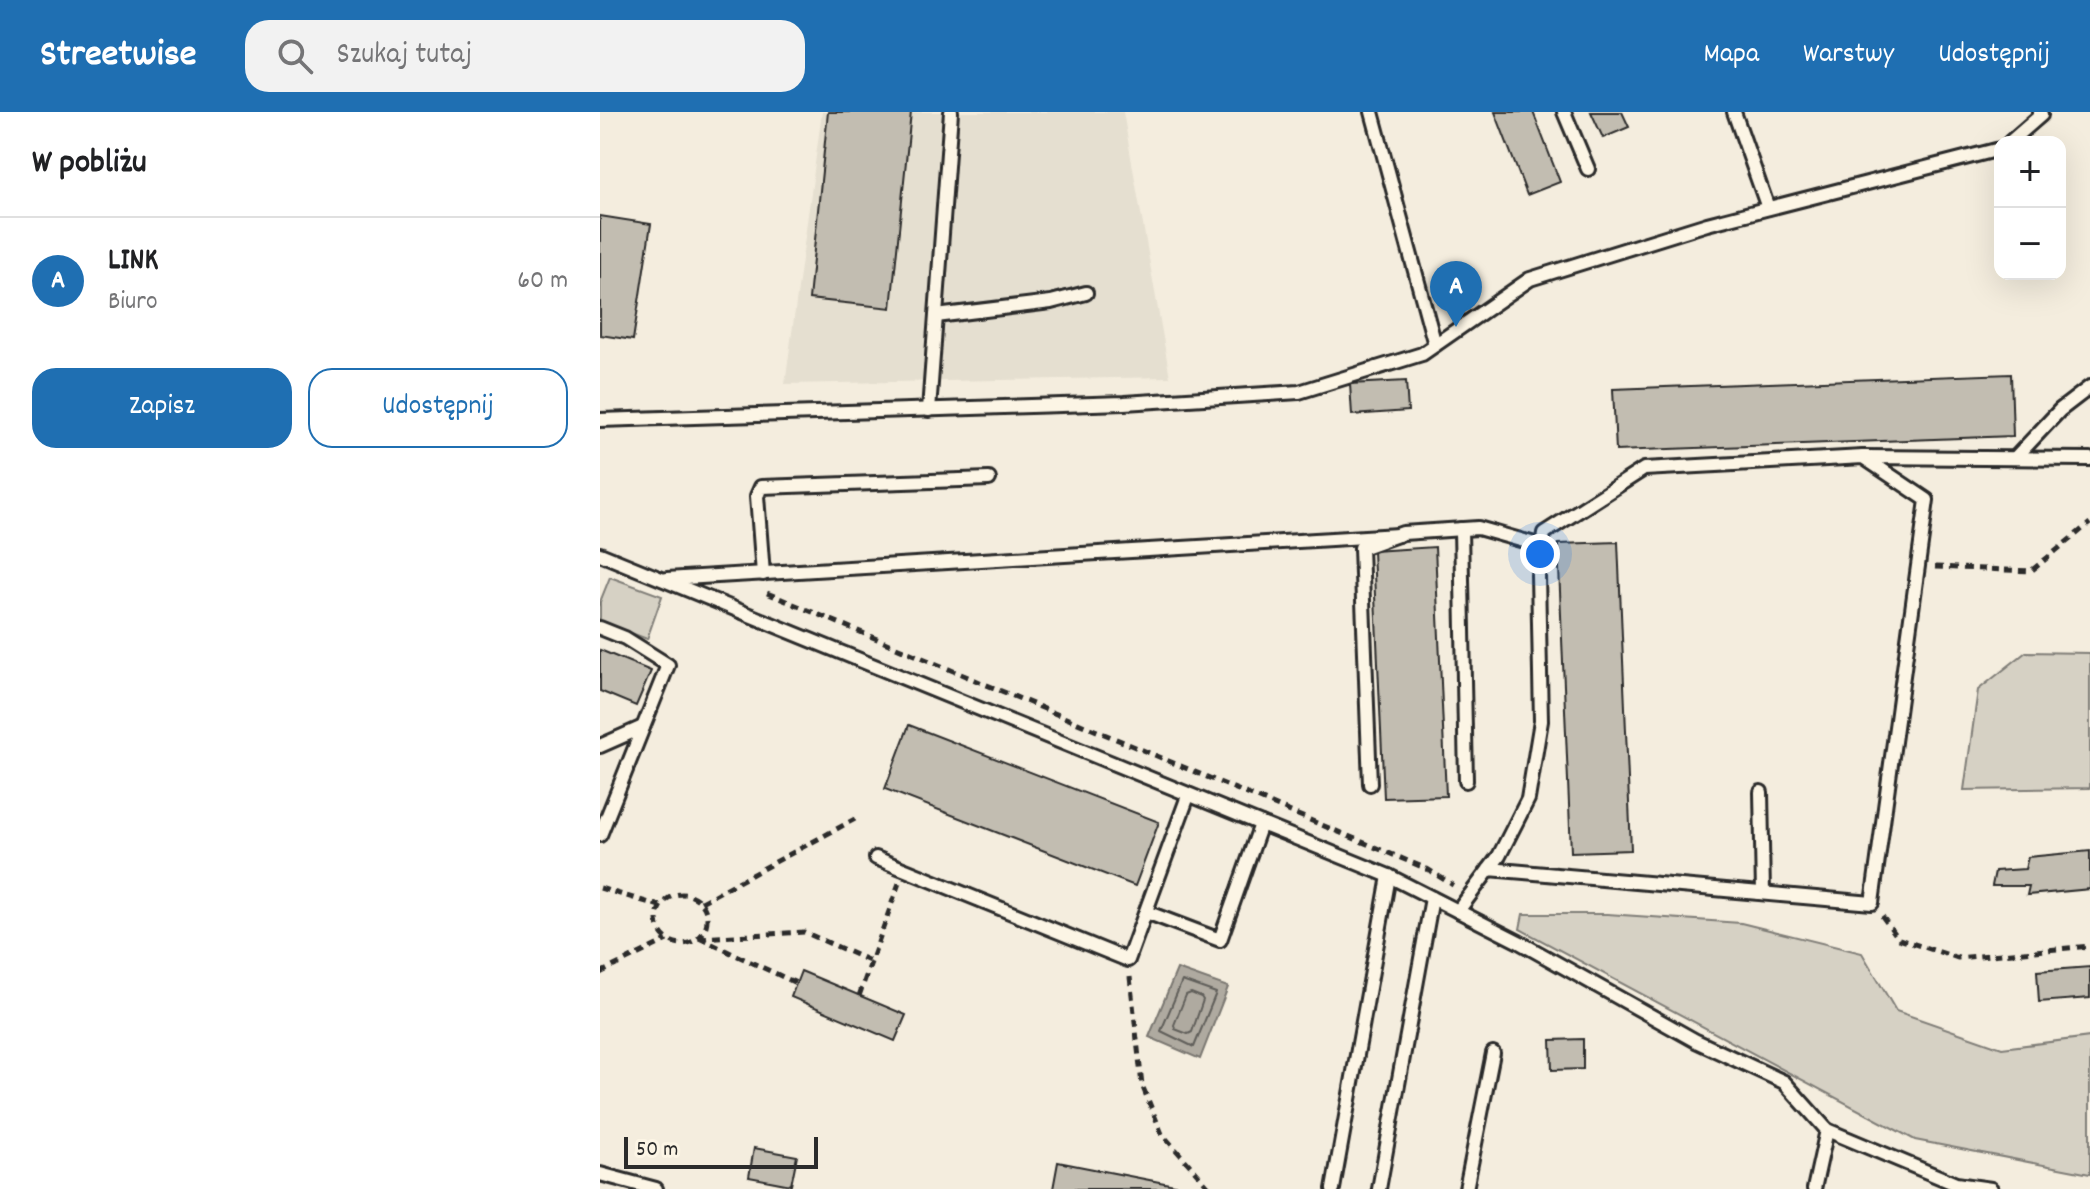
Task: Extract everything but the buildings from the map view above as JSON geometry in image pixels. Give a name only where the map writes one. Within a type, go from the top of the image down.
[{"type":"lane","points":[[929,410],[951,112]]},
{"type":"lane","points":[[1372,112],[1435,345]]},
{"type":"lane","points":[[1564,112],[1588,169]]},
{"type":"lane","points":[[1734,112],[1768,208]]},
{"type":"lane","points":[[2017,136],[2041,115],[2040,112]]},
{"type":"lane","points":[[600,420],[1124,403],[1299,392],[1422,354],[1530,279],[1707,224],[1994,151]]},
{"type":"lane","points":[[936,316],[1051,302],[1086,293]]},
{"type":"lane","points":[[2015,458],[2060,410],[2090,387]]},
{"type":"lane","points":[[1489,869],[1872,903],[1927,500],[1863,457]]},
{"type":"lane","points":[[1458,911],[1489,869],[1528,799],[1541,721],[1538,575],[1544,533],[1644,469],[1863,457],[2090,459]]},
{"type":"lane","points":[[763,574],[757,496],[761,487],[989,479]]},
{"type":"lane","points":[[662,580],[1478,528],[1542,546]]},
{"type":"lane","points":[[1461,529],[1466,781]]},
{"type":"lane","points":[[1370,784],[1361,548],[1398,535]]},
{"type":"lane","points":[[600,556],[1389,876],[1625,1000],[1696,1041],[1784,1082],[1827,1130],[1956,1184],[1991,1189]]},
{"type":"lane","points":[[600,628],[625,638],[668,665],[600,835]]},
{"type":"lane","points":[[600,746],[643,727]]},
{"type":"lane","points":[[1761,792],[1763,893]]},
{"type":"lane","points":[[876,858],[1128,960],[1188,796]]},
{"type":"lane","points":[[1146,912],[1220,940],[1261,824]]},
{"type":"lane","points":[[1333,1189],[1389,876]]},
{"type":"lane","points":[[1379,1189],[1432,898]]},
{"type":"lane","points":[[1466,1189],[1493,1053]]},
{"type":"lane","points":[[1814,1189],[1827,1130]]},
{"type":"lane","points":[[600,1174],[656,1189]]},
{"type":"path","points":[[1918,567],[2031,571],[2090,523]]},
{"type":"path","points":[[725,576],[1427,869],[1470,895]]},
{"type":"path","points":[[701,902],[855,819]]},
{"type":"path","points":[[859,996],[903,869]]},
{"type":"path","points":[[600,888],[660,906]]},
{"type":"path","points":[[667,940],[657,926],[656,917],[660,906],[678,894],[694,897],[705,909],[707,924],[699,938]]},
{"type":"path","points":[[1872,903],[1899,939],[1958,958],[2090,946]]},
{"type":"path","points":[[600,973],[667,940],[683,944],[699,938],[804,932],[872,962]]},
{"type":"path","points":[[699,938],[796,983]]},
{"type":"path","points":[[1128,960],[1142,1085],[1162,1134],[1211,1189]]},
{"type":"shaded area","points":[[822,112],[1123,112],[1170,377],[785,384]]},
{"type":"shaded area","points":[[610,577],[662,596],[647,639],[600,621],[600,602]]},
{"type":"shaded area","points":[[2026,652],[2090,653],[2090,788],[1964,790],[1978,690]]},
{"type":"shaded area","points":[[1523,914],[1607,914],[1741,923],[1862,953],[1896,1011],[2002,1048],[2090,1037],[2090,1174],[1915,1140],[1520,929]]},
{"type":"water","points":[[1177,969],[1228,987],[1200,1059],[1149,1037]]},
{"type":"place","name":"LINK","points":[[1456,327]]}]
